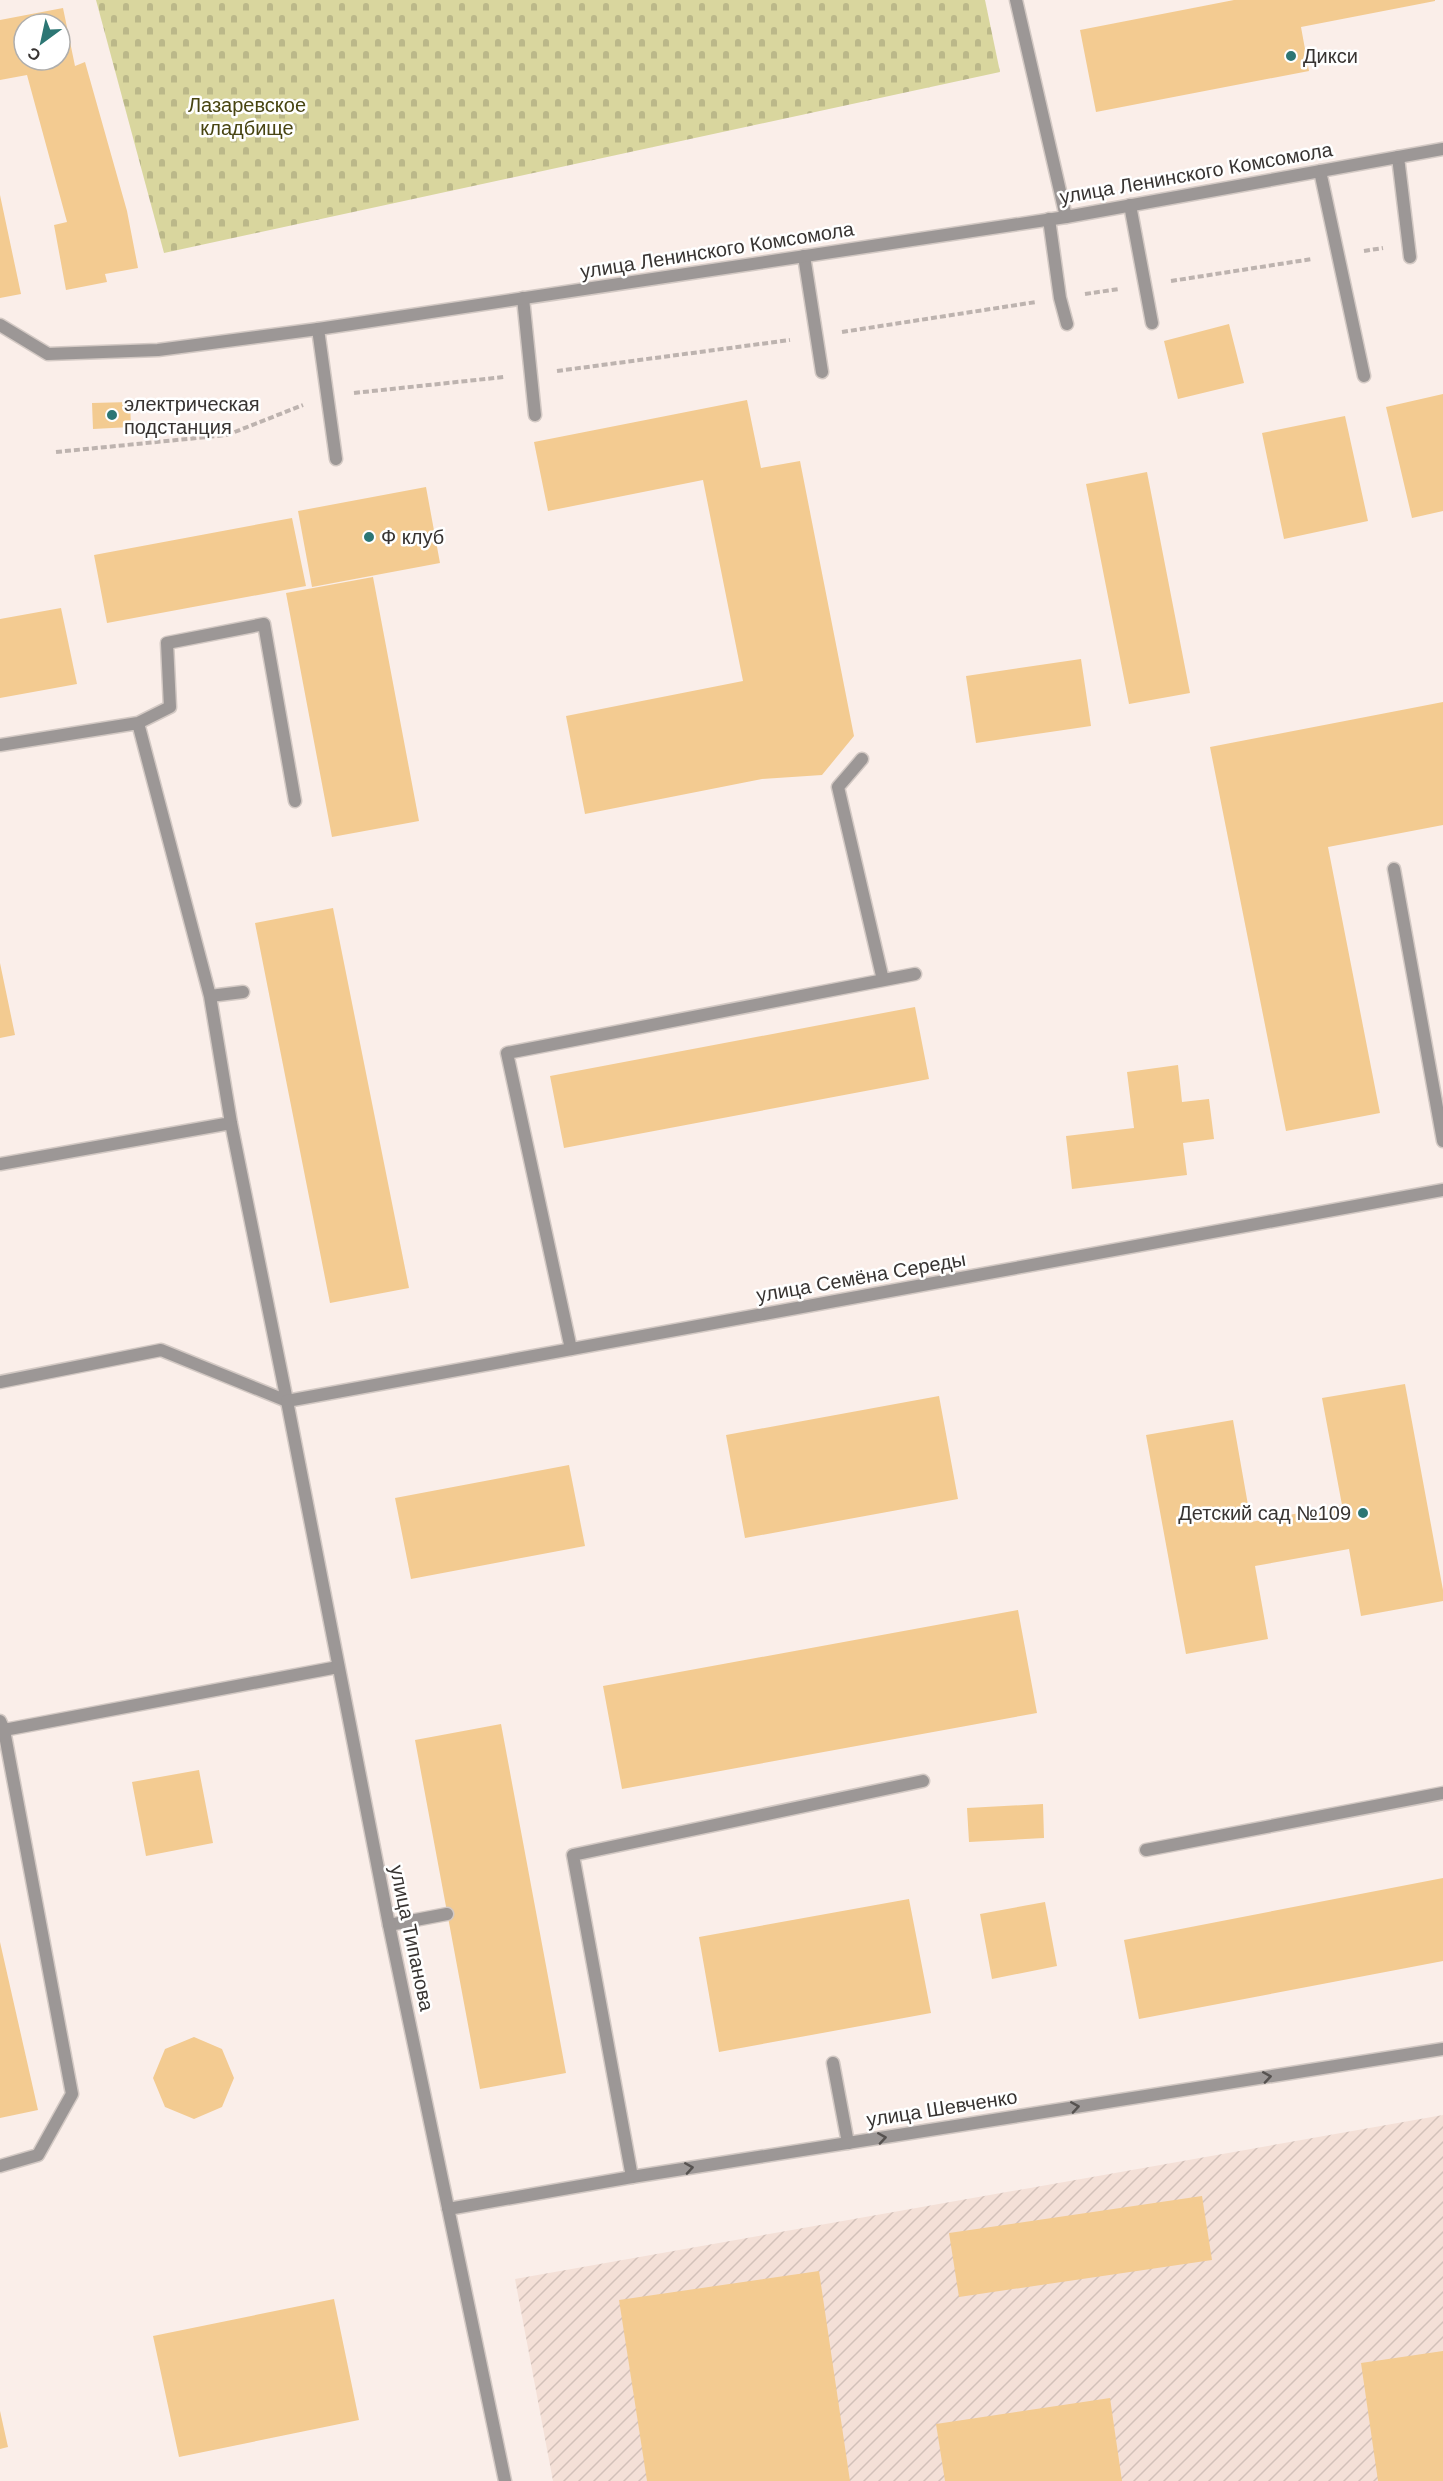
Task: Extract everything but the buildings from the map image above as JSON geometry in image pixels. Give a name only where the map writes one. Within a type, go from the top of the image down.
[{"type":"street","points":[[1016,0],[1066,217]]},
{"type":"street","name":"улица Ленинского Комсомола","points":[[0,325],[48,354],[158,350],[318,329],[1066,217],[1443,149]]},
{"type":"street","points":[[1398,157],[1410,250]]},
{"type":"street","points":[[1320,171],[1364,376]]},
{"type":"street","points":[[1130,205],[1152,323]]},
{"type":"street","points":[[1049,219],[1060,298],[1067,324]]},
{"type":"street","points":[[804,256],[822,372]]},
{"type":"street","points":[[523,298],[535,415]]},
{"type":"street","points":[[318,329],[336,459]]},
{"type":"street","points":[[0,745],[138,723],[170,707],[167,643],[264,624],[295,801]]},
{"type":"street","name":"улица Типанова","points":[[138,723],[210,996],[231,1123],[389,1925],[505,2481]]},
{"type":"street","points":[[862,759],[838,788],[883,980]]},
{"type":"street","points":[[1394,869],[1443,1141]]},
{"type":"street","points":[[571,1350],[507,1053],[915,974]]},
{"type":"street","points":[[210,996],[243,992]]},
{"type":"street","points":[[0,1164],[231,1123]]},
{"type":"street","name":"улица Семёна Середы","points":[[286,1401],[1443,1190]]},
{"type":"street","points":[[0,1382],[161,1350],[286,1401]]},
{"type":"street","points":[[0,2166],[38,2155],[72,2094],[2,1725],[338,1666]]},
{"type":"street","points":[[632,2177],[573,1855],[923,1781]]},
{"type":"street","points":[[1146,1850],[1443,1793]]},
{"type":"street","points":[[389,1925],[447,1914]]},
{"type":"street","name":"улица Шевченко","points":[[448,2209],[632,2177],[1443,2049]]},
{"type":"street","points":[[833,2063],[848,2143]]},
{"type":"path","points":[[56,452],[227,435],[327,395],[531,374],[816,336],[1338,255],[1410,250]]},
{"type":"shaded area","points":[[1443,2115],[1443,2481],[553,2481],[515,2279]]},
{"type":"green space","name":"Лазаревское кладбище","points":[[96,0],[985,0],[1000,72],[164,253]]},
{"type":"place","name":"Дикси","points":[[1291,56]]},
{"type":"place","name":"электрическая подстанция","points":[[112,415]]},
{"type":"place","name":"Ф клуб","points":[[369,537]]},
{"type":"place","name":"Детский сад №109","points":[[1363,1513]]}]
